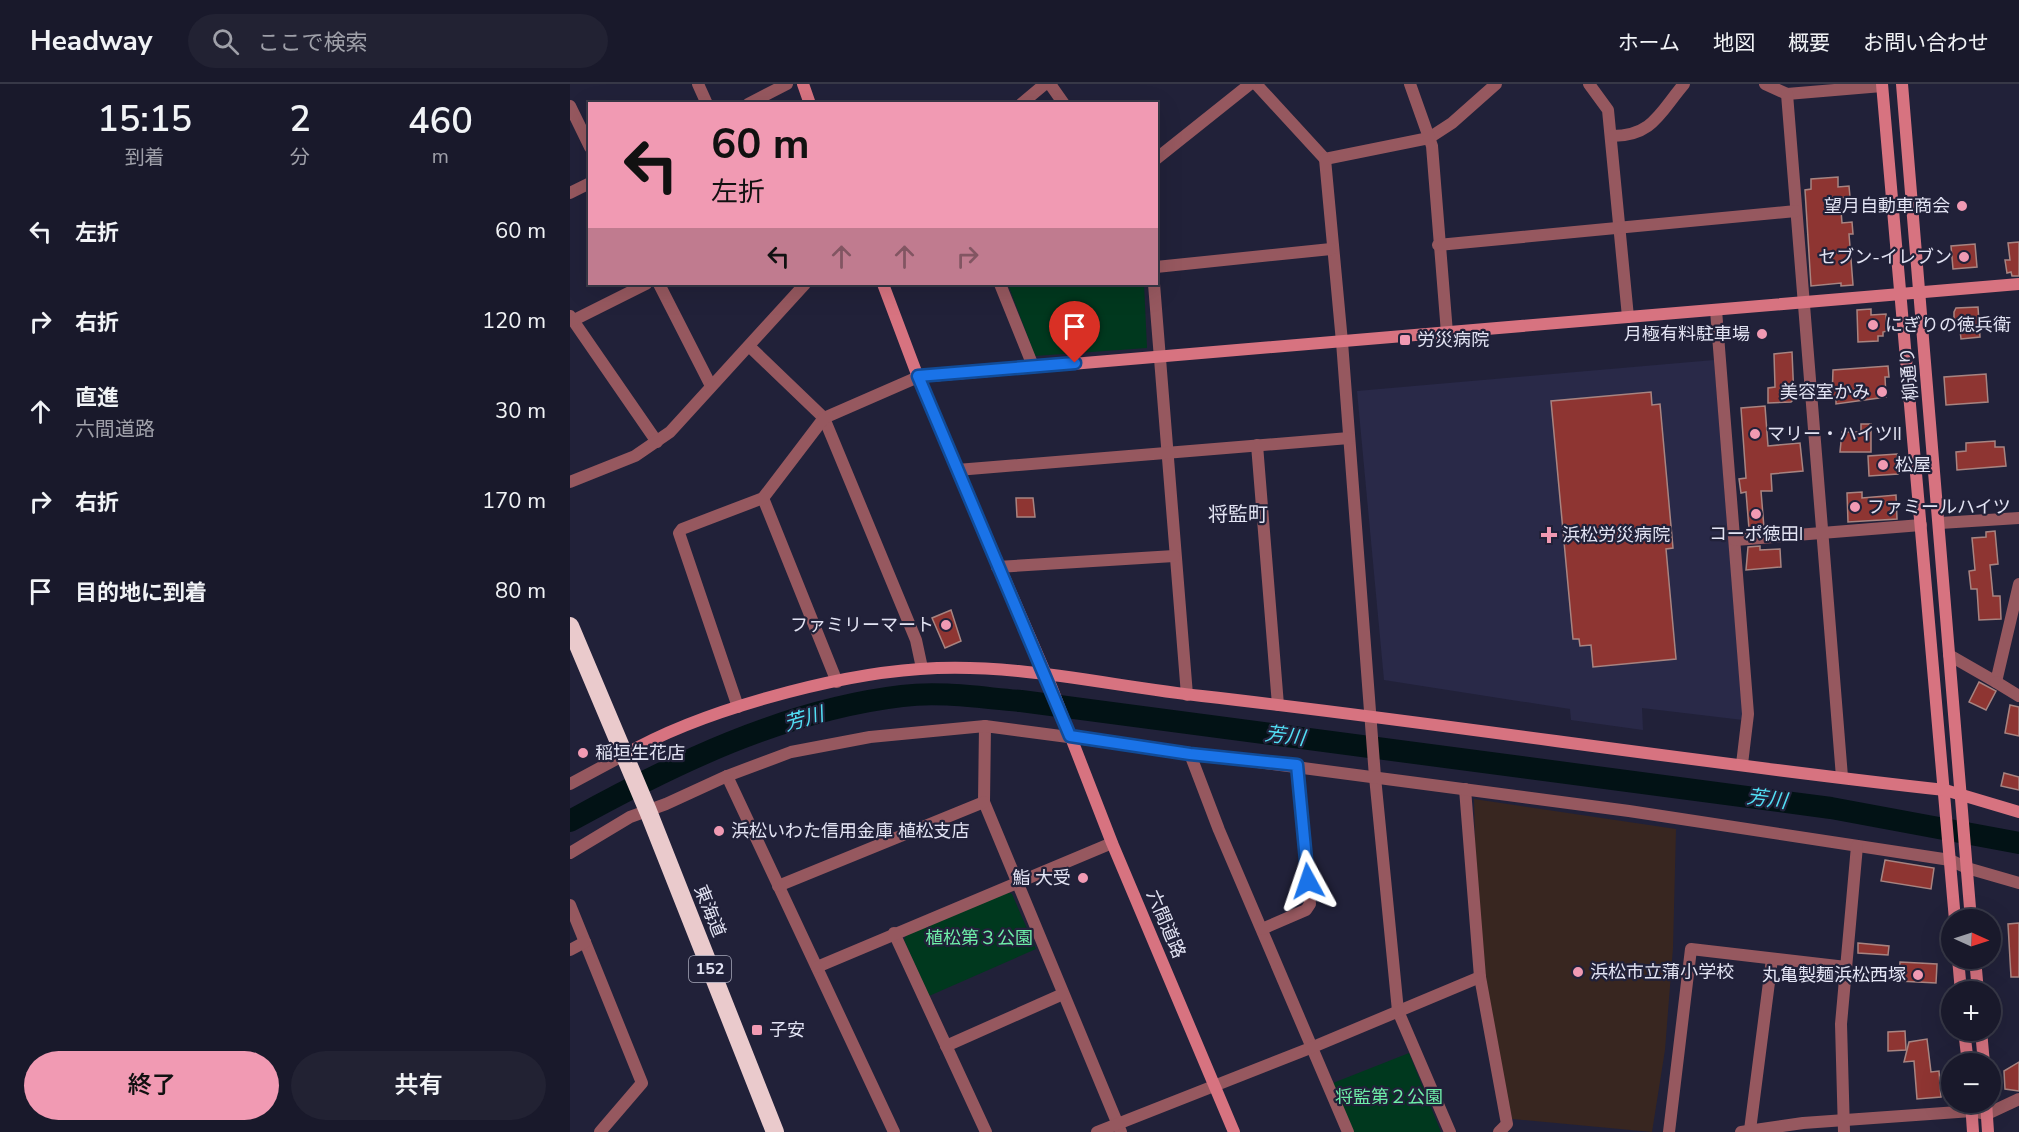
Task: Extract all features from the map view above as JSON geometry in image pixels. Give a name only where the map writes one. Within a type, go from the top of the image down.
[{"type":"highway","name":"152","points":[[570,626],[646,808]]},
{"type":"highway","name":"東海道","points":[[646,808],[775,1132]]},
{"type":"street","points":[[698,84],[706,102]]},
{"type":"street","points":[[752,102],[786,84]]},
{"type":"street","points":[[803,84],[809,102]]},
{"type":"street","points":[[1024,102],[1047,84],[1062,102]]},
{"type":"street","points":[[1158,157],[1250,84]]},
{"type":"street","points":[[1256,84],[1325,159],[1331,249],[1342,342],[1374,774],[1398,1011],[1450,1132]]},
{"type":"street","points":[[1410,84],[1429,138],[1447,333]]},
{"type":"street","points":[[1325,159],[1429,138],[1452,123],[1496,84]]},
{"type":"street","points":[[1589,84],[1606,106],[1612,136],[1629,316]]},
{"type":"street","points":[[1612,136],[1634,134],[1648,128],[1684,84]]},
{"type":"street","points":[[1765,84],[1787,94],[1882,85]]},
{"type":"street","name":"柳通り","points":[[1902,84],[1940,524],[1966,864]]},
{"type":"street","name":"柳通り","points":[[1882,85],[1950,857]]},
{"type":"street","points":[[1787,94],[1842,777]]},
{"type":"street","points":[[570,106],[588,143]]},
{"type":"street","points":[[570,193],[588,184]]},
{"type":"street","points":[[1438,244],[1796,211]]},
{"type":"street","points":[[1158,267],[1331,249]]},
{"type":"street","points":[[644,285],[572,318],[657,442]]},
{"type":"street","points":[[660,285],[711,386]]},
{"type":"street","points":[[883,285],[918,376],[997,567],[1045,674]]},
{"type":"street","points":[[1000,285],[1033,366]]},
{"type":"street","points":[[1154,285],[1174,556],[1187,695]]},
{"type":"street","points":[[738,707],[679,533],[763,498],[824,418],[918,376],[1160,358],[1629,316],[2019,285]]},
{"type":"street","points":[[570,482],[635,456],[670,432],[750,347],[799,286]]},
{"type":"street","points":[[1716,310],[1748,714],[1742,764]]},
{"type":"street","points":[[750,347],[824,418],[916,639],[922,669]]},
{"type":"street","points":[[957,470],[1167,451],[1349,438]]},
{"type":"street","points":[[1257,445],[1278,705]]},
{"type":"street","points":[[763,498],[837,682]]},
{"type":"street","points":[[1940,524],[2019,518]]},
{"type":"street","points":[[1735,540],[1921,525]]},
{"type":"street","points":[[997,567],[1174,556]]},
{"type":"street","points":[[1996,682],[2019,584]]},
{"type":"street","points":[[1950,655],[2019,696]]},
{"type":"street","points":[[570,784],[626,759],[640,745],[738,707],[837,682],[922,669],[1045,674],[1187,695],[1278,705],[1370,720],[1842,777],[1945,795],[2019,812]]},
{"type":"street","name":"六間道路","points":[[1045,674],[1112,843],[1234,1132]]},
{"type":"street","points":[[985,726],[984,802],[1119,1128]]},
{"type":"street","points":[[570,853],[646,808],[791,752],[870,737],[985,726],[1069,733],[1190,754],[1374,774],[1857,846],[1950,857],[2019,883]]},
{"type":"street","points":[[1190,754],[1219,830],[1348,1132]]},
{"type":"street","points":[[1262,929],[1306,910],[1310,904],[1297,765]]},
{"type":"street","points":[[727,776],[894,1132]]},
{"type":"street","points":[[1465,789],[1480,977],[1507,1124],[1499,1132]]},
{"type":"street","points":[[778,886],[886,840],[984,802]]},
{"type":"street","points":[[817,967],[1112,843]]},
{"type":"street","points":[[1844,1126],[1841,1024],[1857,846]]},
{"type":"street","points":[[1950,857],[1954,909]]},
{"type":"street","points":[[1966,864],[1970,909]]},
{"type":"street","points":[[570,905],[642,1083],[600,1132]]},
{"type":"street","points":[[894,933],[986,1132]]},
{"type":"street","points":[[570,950],[585,942]]},
{"type":"street","points":[[1670,1132],[1691,949],[1846,967]]},
{"type":"street","points":[[1772,959],[1745,1131],[1844,1126],[1941,1112]]},
{"type":"street","points":[[1097,1132],[1119,1128],[1214,1086],[1480,977]]},
{"type":"street","points":[[946,1046],[1063,994]]},
{"type":"street","points":[[2001,1104],[2019,1099]]},
{"type":"street","points":[[1972,1113],[1973,1132]]},
{"type":"street","points":[[1987,1113],[1988,1132]]},
{"type":"shaded area","name":"浜松労災病院","points":[[1714,360],[1743,720],[1642,708],[1643,730],[1571,720],[1570,709],[1384,680],[1357,391]]},
{"type":"shaded area","points":[[1474,799],[1676,829],[1673,948],[1665,1050],[1652,1132],[1512,1119],[1495,1038],[1482,957],[1476,892]]},
{"type":"green space","points":[[1012,285],[1144,285],[1147,348],[1035,356],[1009,287]]},
{"type":"green space","name":"植松第３公園","points":[[1006,891],[1012,894],[1036,949],[929,996],[904,940],[906,935]]},
{"type":"green space","name":"将監第２公園","points":[[1409,1053],[1441,1132],[1353,1132],[1333,1083]]},
{"type":"building","points":[[1838,177],[1838,187],[1849,186],[1850,197],[1840,198],[1842,223],[1852,222],[1853,234],[1849,234],[1853,285],[1841,286],[1841,283],[1811,286],[1805,190],[1811,189],[1811,179]]},
{"type":"building","points":[[2019,242],[2019,276],[2012,276],[2011,272],[2007,273],[2005,260],[2010,260],[2008,243]]},
{"type":"building","name":"セブン-イレブン","points":[[1975,244],[1977,267],[1953,269],[1951,246]]},
{"type":"building","points":[[1978,307],[1980,337],[1961,339],[1959,320],[1954,320],[1956,308]]},
{"type":"building","points":[[1871,309],[1871,315],[1886,314],[1887,331],[1883,332],[1883,336],[1878,336],[1878,341],[1858,342],[1857,310]]},
{"type":"building","points":[[1792,352],[1794,399],[1791,402],[1768,403],[1768,388],[1775,387],[1774,354]]},
{"type":"building","points":[[1888,366],[1889,377],[1885,377],[1886,397],[1836,404],[1836,397],[1832,397],[1833,370]]},
{"type":"building","points":[[1986,374],[1988,402],[1946,405],[1944,377]]},
{"type":"building","points":[[1651,392],[1652,405],[1660,404],[1673,548],[1666,549],[1676,659],[1593,667],[1591,645],[1580,646],[1579,639],[1573,639],[1551,401]]},
{"type":"building","points":[[1765,406],[1768,446],[1800,443],[1803,471],[1771,474],[1772,491],[1761,491],[1764,528],[1749,529],[1746,492],[1741,493],[1739,479],[1746,478],[1741,408]]},
{"type":"building","points":[[1861,424],[1871,424],[1871,452],[1840,452],[1842,432],[1861,432]]},
{"type":"building","points":[[1995,441],[1995,447],[2004,447],[2006,466],[1957,470],[1956,452],[1966,451],[1966,443]]},
{"type":"building","points":[[1897,454],[1898,474],[1869,476],[1868,456]]},
{"type":"building","points":[[1862,492],[1862,498],[1896,495],[1897,519],[1848,522],[1847,493]]},
{"type":"building","points":[[1016,498],[1033,498],[1035,517],[1017,517]]},
{"type":"building","points":[[1995,531],[1998,564],[1990,565],[1993,596],[2000,596],[2001,619],[1979,620],[1977,589],[1971,589],[1969,571],[1975,570],[1972,538],[1986,537],[1986,532]]},
{"type":"building","points":[[1760,546],[1760,550],[1780,549],[1781,567],[1746,570],[1748,547]]},
{"type":"building","name":"ファミリーマート","points":[[951,610],[961,641],[945,648],[932,618]]},
{"type":"building","points":[[1979,682],[1996,691],[1986,710],[1969,702]]},
{"type":"building","points":[[2010,705],[2019,707],[2019,736],[2005,733]]},
{"type":"building","points":[[2004,773],[2019,777],[2019,790],[2001,786]]},
{"type":"building","points":[[1885,860],[1934,868],[1931,889],[1881,881]]},
{"type":"building","points":[[2019,923],[2019,977],[2011,977],[2008,924]]},
{"type":"building","points":[[1858,943],[1889,946],[1888,955],[1858,953]]},
{"type":"building","points":[[1900,962],[1937,964],[1936,983],[1899,981]]},
{"type":"building","points":[[1905,1031],[1906,1050],[1888,1051],[1888,1032]]},
{"type":"building","points":[[1927,1039],[1931,1072],[1939,1071],[1941,1097],[1917,1099],[1914,1061],[1904,1062],[1909,1042]]},
{"type":"building","points":[[2019,1062],[2019,1091],[2005,1089],[2004,1071]]},
{"type":"waterway","name":"芳川","points":[[570,821],[689,760],[772,727],[815,713],[858,703],[932,694],[1021,701],[1831,808],[2019,843]]},
{"type":"place","name":"望月自動車商会","points":[[1962,206]]},
{"type":"place","name":"セブン-イレブン","points":[[1964,257]]},
{"type":"place","name":"にぎりの徳兵衛","points":[[1873,325]]},
{"type":"place","name":"月極有料駐車場","points":[[1762,334]]},
{"type":"place","name":"労災病院","points":[[1405,340]]},
{"type":"place","name":"美容室かみ","points":[[1882,392]]},
{"type":"place","name":"マリー・ハイツII","points":[[1755,434]]},
{"type":"place","name":"松屋","points":[[1883,465]]},
{"type":"place","name":"ファミールハイツ","points":[[1855,507]]},
{"type":"place","name":"コーポ徳田I","points":[[1756,514]]},
{"type":"place","name":"浜松労災病院","points":[[1549,535]]},
{"type":"place","name":"ファミリーマート","points":[[946,625]]},
{"type":"place","name":"稲垣生花店","points":[[583,753]]},
{"type":"place","name":"浜松いわた信用金庫 植松支店","points":[[719,831]]},
{"type":"place","name":"鮨 大受","points":[[1083,878]]},
{"type":"place","name":"浜松市立蒲小学校","points":[[1578,972]]},
{"type":"place","name":"丸亀製麺浜松西塚","points":[[1918,975]]},
{"type":"place","name":"子安","points":[[757,1030]]},
{"type":"district","name":"将監町","points":[[1238,514]]},
{"type":"route","points":[[1075,363],[918,376],[997,567],[1051,686],[1070,736],[1190,754],[1297,765],[1308,881]]}]
